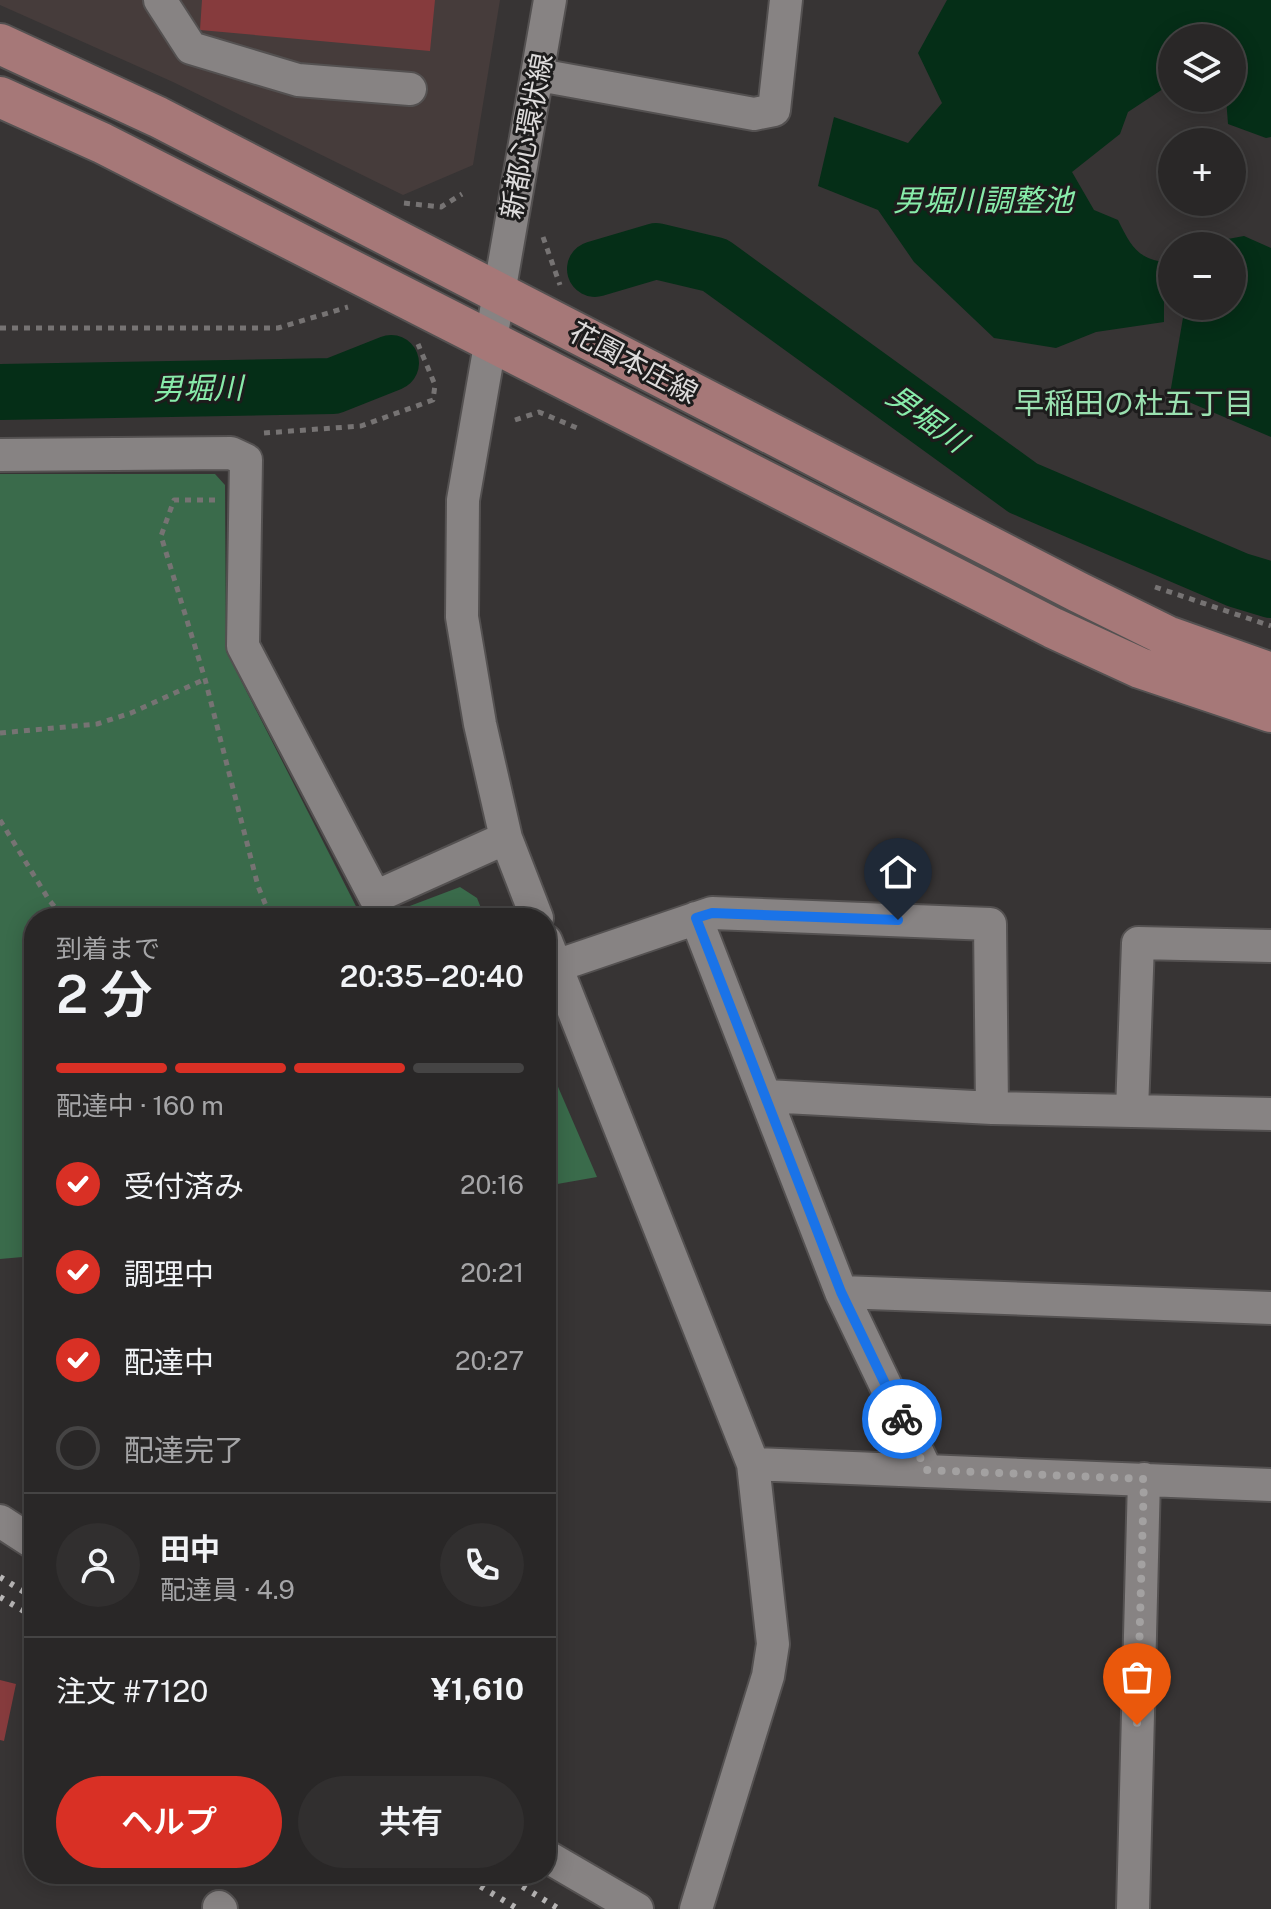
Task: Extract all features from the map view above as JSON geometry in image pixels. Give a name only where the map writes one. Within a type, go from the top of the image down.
[{"type":"main road","name":"花園本庄線","points":[[0,44],[500,282],[1167,636],[1271,673]]},
{"type":"main road","name":"花園本庄線","points":[[0,97],[102,143],[1097,650],[1201,691],[1271,712]]},
{"type":"street","points":[[160,0],[191,48],[298,80],[410,89]]},
{"type":"street","name":"新都心環状線","points":[[533,908],[506,838],[462,617],[463,500],[550,0]]},
{"type":"street","points":[[539,75],[754,114],[774,110],[786,0]]},
{"type":"street","points":[[0,455],[231,453],[246,460],[243,646],[375,897],[506,838]]},
{"type":"street","points":[[556,952],[712,913],[990,924],[992,1108]]},
{"type":"street","points":[[696,918],[841,1292],[926,1470]]},
{"type":"street","points":[[1132,1111],[1138,943],[1271,946]]},
{"type":"street","points":[[556,966],[753,1464],[773,1644],[768,1676],[696,1909]]},
{"type":"street","points":[[766,1096],[992,1108],[1271,1114]]},
{"type":"street","points":[[841,1292],[1271,1308]]},
{"type":"street","points":[[753,1464],[1271,1485]]},
{"type":"street","points":[[1133,1909],[1144,1479]]},
{"type":"street","points":[[0,1521],[24,1537]]},
{"type":"street","points":[[556,1862],[637,1909]]},
{"type":"path","points":[[543,237],[563,294]]},
{"type":"path","points":[[0,328],[278,328],[349,306]]},
{"type":"path","points":[[259,433],[361,426],[433,400]]},
{"type":"path","points":[[515,420],[539,412]]},
{"type":"path","points":[[244,500],[174,500],[161,536],[205,679],[258,886],[267,908]]},
{"type":"path","points":[[0,733],[97,724],[131,713],[205,679]]},
{"type":"path","points":[[0,820],[56,908]]},
{"type":"shaded area","points":[[0,0],[500,0],[473,165],[403,195],[173,82],[0,5]]},
{"type":"shaded area","points":[[0,474],[215,474],[225,485],[226,651],[357,908],[24,908],[24,1257],[0,1259]]},
{"type":"shaded area","points":[[460,887],[477,898],[481,908],[404,908]]},
{"type":"shaded area","points":[[556,1082],[597,1177],[556,1184]]},
{"type":"water","name":"男堀川調整池","points":[[947,0],[1271,0],[1271,137],[1266,138],[1246,128],[1228,124],[1227,112],[1246,112],[1246,24],[1158,24],[1158,92],[1128,112],[1120,134],[1072,172],[1094,210],[1118,220],[1130,243],[1140,253],[1158,261],[1158,320],[1164,322],[1096,332],[1056,348],[994,338],[914,262],[878,210],[818,186],[834,117],[908,143],[942,103],[918,53]]},
{"type":"water","points":[[1246,237],[1271,248],[1271,437],[1170,394],[1183,320],[1246,320]]},
{"type":"building","points":[[202,0],[435,0],[430,51],[200,30]]},
{"type":"building","points":[[0,1680],[16,1684],[4,1741],[0,1740]]},
{"type":"waterway","name":"男堀川","points":[[595,269],[656,251],[715,265],[1023,488],[1238,580],[1271,590]]},
{"type":"waterway","name":"男堀川","points":[[0,392],[333,386],[391,363]]},
{"type":"railway","points":[[0,1577],[24,1592]]},
{"type":"railway","points":[[0,1597],[24,1611]]},
{"type":"railway","points":[[477,1884],[518,1909]]},
{"type":"railway","points":[[518,1884],[559,1909]]},
{"type":"way so far","points":[[902,1419],[926,1470],[1144,1479],[1137,1725]]},
{"type":"district","name":"早稲田の杜五丁目","points":[[1134,403]]},
{"type":"route","points":[[898,920],[712,913],[696,918],[841,1292],[902,1419]]}]
